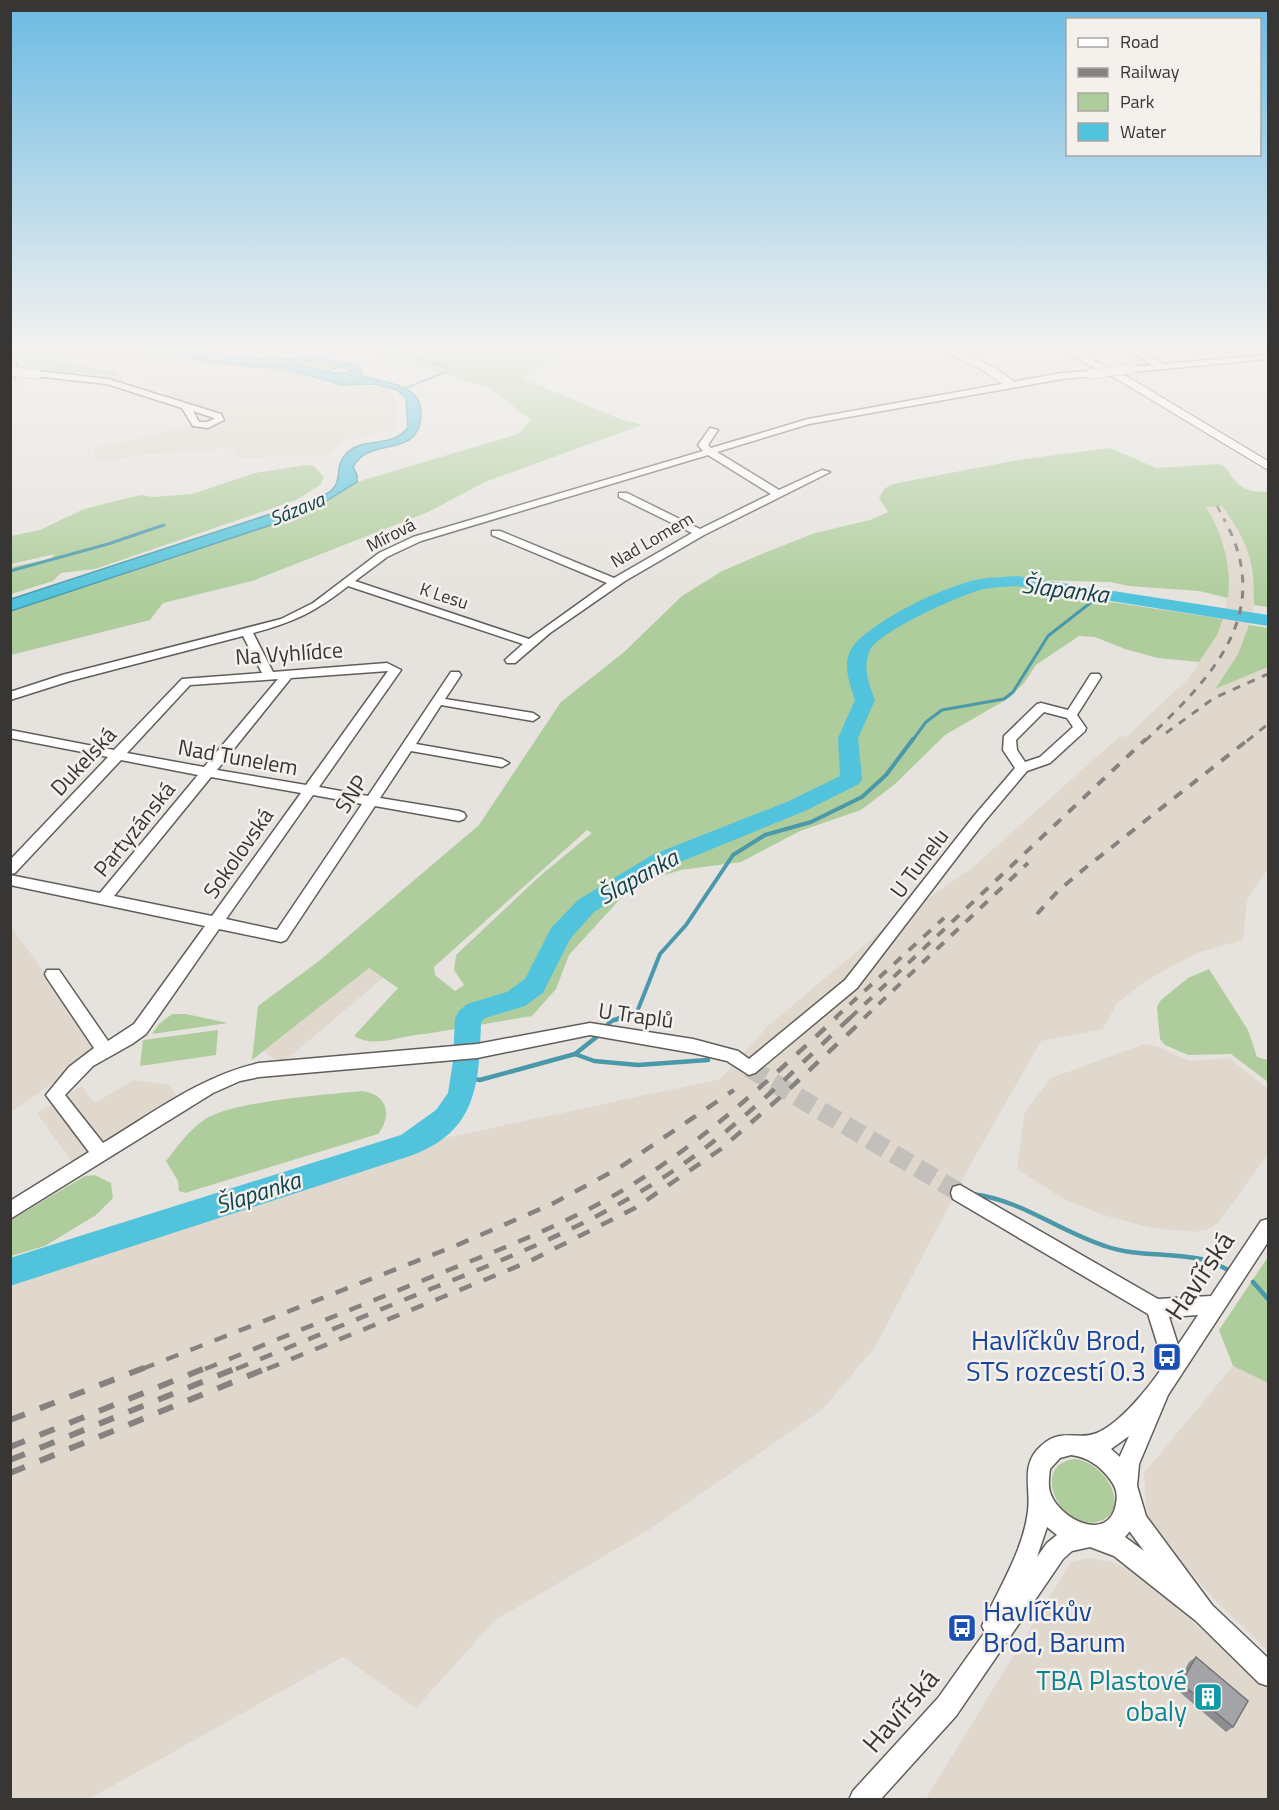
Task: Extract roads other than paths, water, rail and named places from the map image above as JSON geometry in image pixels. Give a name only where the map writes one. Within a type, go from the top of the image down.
[{"type":"main road","points":[[1210,430],[1269,466]]},
{"type":"street","points":[[713,430],[703,445],[708,451],[779,494]]},
{"type":"street","name":"Mírová","points":[[10,696],[66,678],[247,633],[302,614],[383,555],[422,537],[776,430]]},
{"type":"street","name":"Nad Lomem","points":[[511,660],[530,643],[614,582],[699,533],[825,472]]},
{"type":"street","points":[[623,495],[699,533]]},
{"type":"street","points":[[496,533],[614,582]]},
{"type":"street","name":"K Lesu","points":[[346,582],[530,643]]},
{"type":"street","points":[[247,633],[269,675]]},
{"type":"street","name":"Na Vyhlídce","points":[[186,682],[385,667],[394,669]]},
{"type":"street","name":"Sokolovská","points":[[101,1154],[55,1095],[60,1087],[84,1064],[103,1051],[128,1039],[140,1029],[395,673],[394,669]]},
{"type":"street","name":"Partyzánská","points":[[104,899],[288,674]]},
{"type":"street","name":"SNP","points":[[217,923],[281,936],[455,675]]},
{"type":"street","name":"U Tunelu","points":[[749,1068],[851,984],[979,819],[1022,768],[1045,760],[1080,728],[1071,715],[1095,677]]},
{"type":"street","name":"Dukelská","points":[[10,869],[186,682]]},
{"type":"street","points":[[437,701],[533,717]]},
{"type":"street","points":[[1022,768],[1010,750],[1009,739],[1041,707],[1071,715]]},
{"type":"street","name":"Nad Tunelem","points":[[12,737],[459,816]]},
{"type":"street","points":[[407,746],[502,763]]},
{"type":"street","points":[[10,880],[217,923]]},
{"type":"street","points":[[53,974],[103,1051]]},
{"type":"street","name":"U Traplů","points":[[10,1210],[207,1088],[237,1075],[259,1070],[477,1051],[590,1029],[693,1046],[732,1056],[749,1068]]},
{"type":"street","points":[[960,1193],[1156,1308],[1216,1305]]},
{"type":"street","name":"Havířská","points":[[862,1800],[947,1707],[1055,1551],[1074,1538],[1109,1534],[1119,1528],[1127,1514],[1125,1475],[1128,1464],[1161,1388],[1269,1227]]},
{"type":"street","points":[[1156,1308],[1175,1367]]},
{"type":"street","name":"Havířská","points":[[980,1659],[1038,1519],[1037,1475],[1045,1456],[1062,1446],[1096,1445],[1109,1438],[1161,1388]]},
{"type":"street","points":[[1080,1446],[1097,1452],[1112,1464],[1127,1494],[1138,1524],[1204,1613]]},
{"type":"street","points":[[1039,1493],[1046,1509],[1058,1522],[1072,1532],[1114,1543],[1122,1548],[1204,1613],[1269,1674]]},
{"type":"water","name":"Sázava","points":[[405,430],[418,430],[412,438],[403,443],[370,452],[361,457],[353,467],[357,475],[357,482],[318,506],[274,524],[11,611],[11,599],[324,495],[336,485],[341,461],[349,451],[363,444],[395,438]]},
{"type":"waterway","points":[[10,571],[108,544],[164,525]]},
{"type":"waterway","name":"Šlapanka","points":[[10,1272],[410,1144],[431,1131],[446,1118],[461,1093],[465,1078],[468,1018],[476,1011],[516,999],[534,986],[560,934],[586,906],[660,861],[797,806],[851,779],[848,738],[865,700],[856,666],[860,651],[872,636],[946,595],[981,584],[1017,581],[1268,621]]},
{"type":"waterway","points":[[912,741],[926,722],[942,710],[1004,699],[1013,692],[1048,636],[1103,593]]},
{"type":"waterway","points":[[619,1018],[637,1012],[660,954],[686,925],[733,855],[765,835],[811,822],[862,797],[886,775],[913,739]]},
{"type":"waterway","points":[[604,1029],[611,1021],[624,1017]]},
{"type":"waterway","points":[[575,1054],[599,1035]]},
{"type":"waterway","points":[[464,1077],[480,1080],[575,1054]]},
{"type":"waterway","points":[[575,1054],[594,1061],[638,1065],[708,1060]]},
{"type":"waterway","points":[[972,1194],[990,1197],[1024,1209],[1105,1246],[1129,1252],[1201,1259],[1231,1271]]},
{"type":"waterway","points":[[1253,1282],[1268,1299]]},
{"type":"tunnel","points":[[749,1068],[960,1193]]},
{"type":"railway","points":[[1217,506],[1224,520]]},
{"type":"railway","points":[[1145,741],[1192,693],[1213,668],[1229,642],[1239,614],[1243,585],[1238,553],[1224,520]]},
{"type":"railway","points":[[1166,733],[1214,698],[1268,674]]},
{"type":"railway","points":[[1247,741],[1268,724]]},
{"type":"railway","points":[[850,1018],[1146,739]]},
{"type":"railway","points":[[1037,914],[1059,890],[1084,869],[1249,739]]},
{"type":"railway","points":[[864,1018],[1028,863]]},
{"type":"railway","points":[[835,1018],[944,918]]},
{"type":"railway","points":[[205,1369],[513,1244],[608,1199],[658,1168],[712,1128],[837,1017]]},
{"type":"railway","points":[[236,1369],[526,1250],[616,1206],[673,1171],[721,1136],[851,1017]]},
{"type":"railway","points":[[267,1369],[528,1262],[635,1208],[721,1149],[866,1017]]},
{"type":"railway","points":[[142,1369],[455,1246],[552,1204],[619,1168],[734,1090]]},
{"type":"railway","points":[[10,1420],[146,1367]]},
{"type":"railway","points":[[10,1447],[208,1367]]},
{"type":"railway","points":[[10,1460],[239,1367]]},
{"type":"railway","points":[[10,1473],[270,1367]]},
{"type":"place","name":"Havlíčkův Brod, STS rozcestí 0.3","points":[[1167,1357]]},
{"type":"place","name":"Havlíčkův Brod, Barum","points":[[962,1628]]},
{"type":"place","name":"TBA Plastové obaly","points":[[1208,1697]]}]
